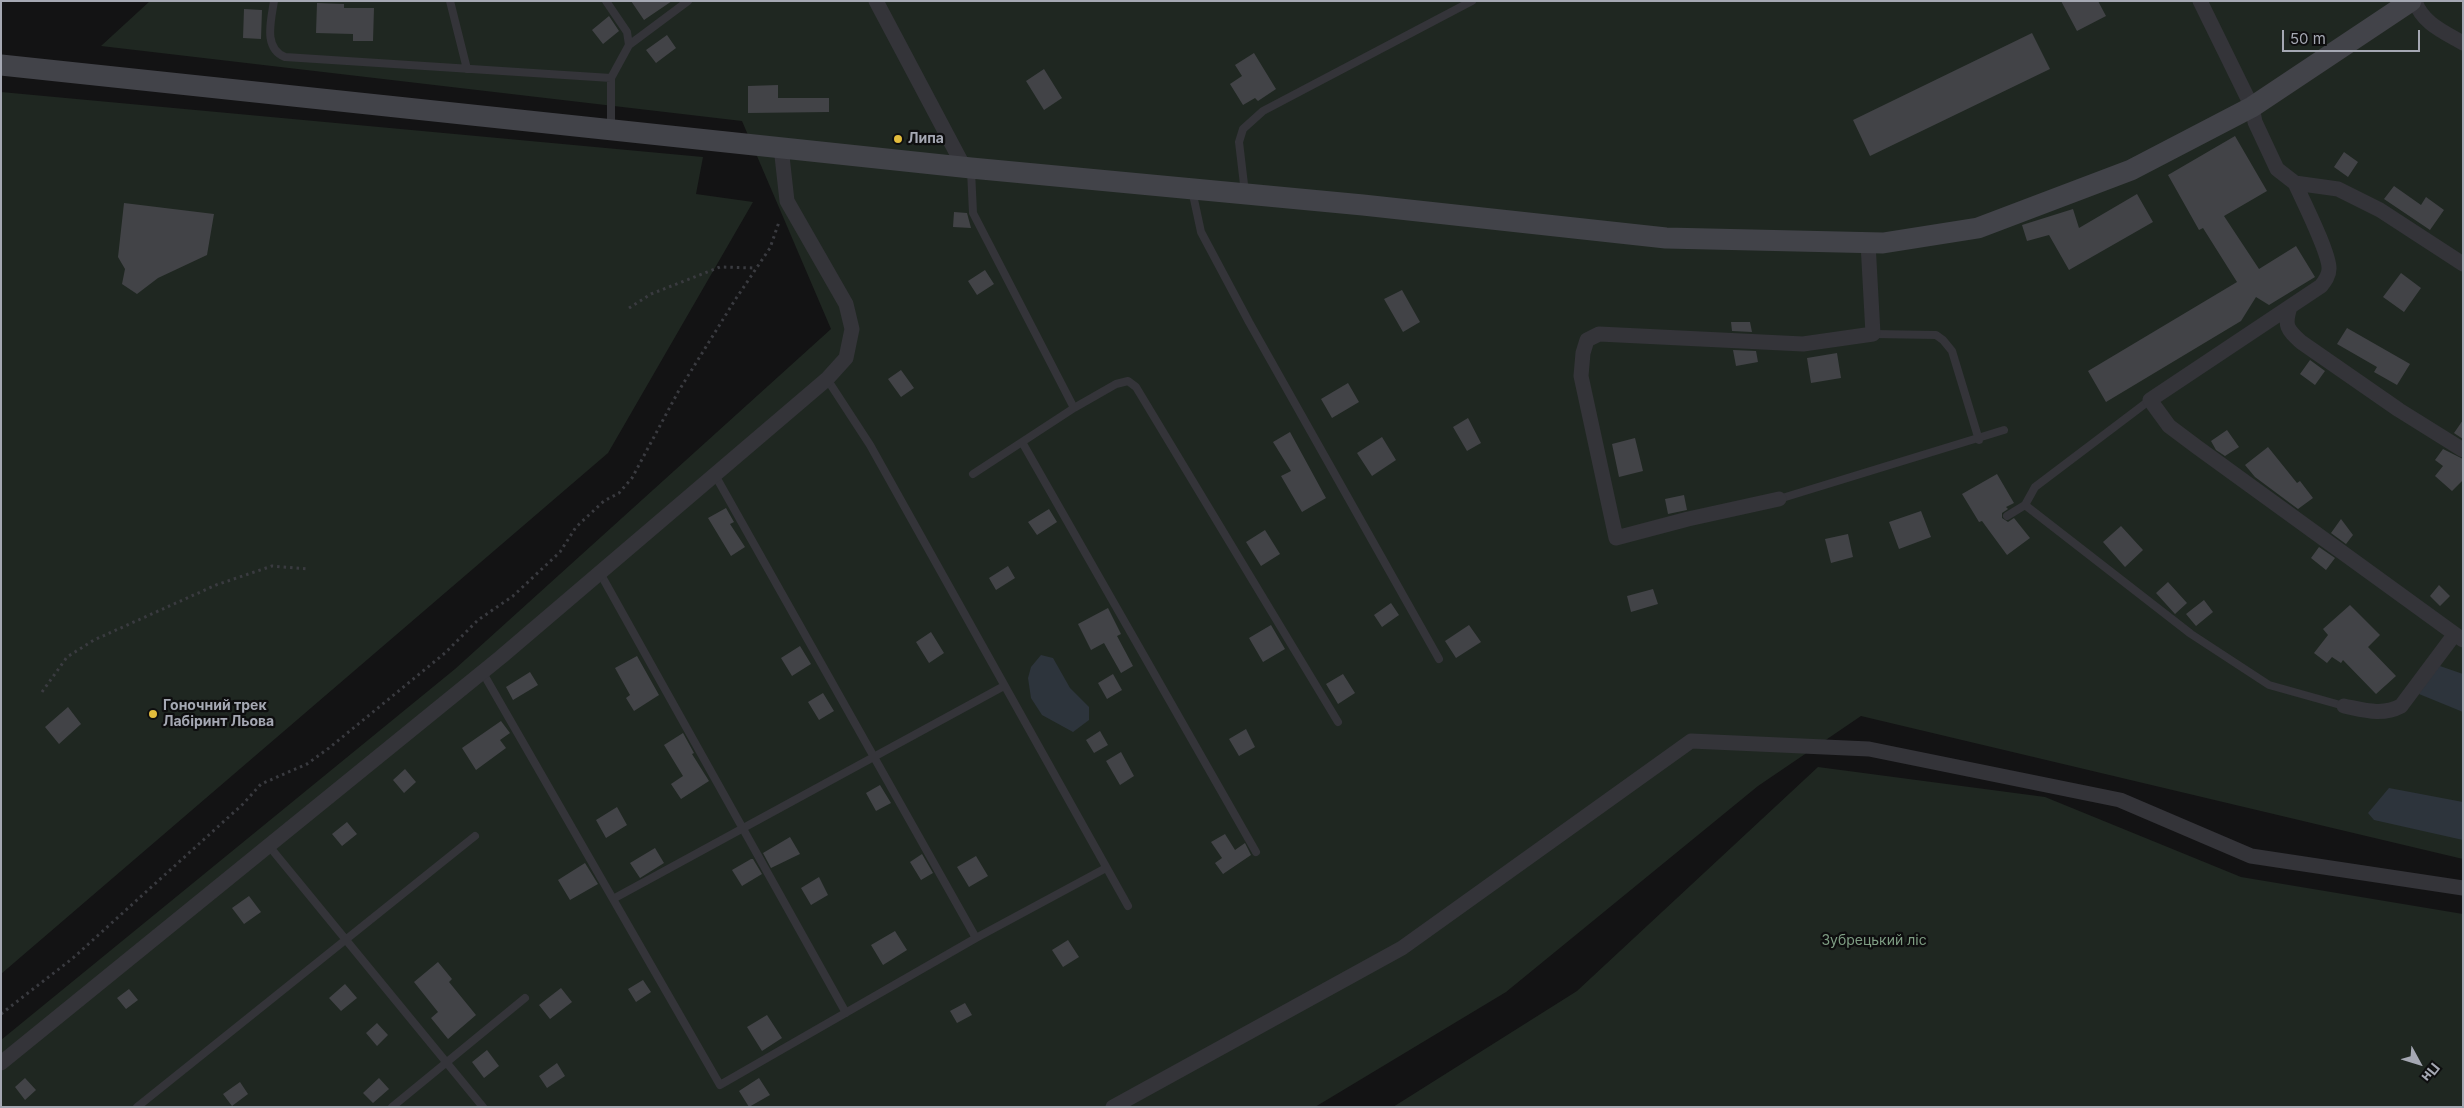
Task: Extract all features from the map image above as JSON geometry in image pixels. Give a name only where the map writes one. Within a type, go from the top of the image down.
[{"type":"street","points":[[876,1],[967,167]]},
{"type":"street","points":[[2200,1],[2252,107],[2255,122],[2277,169],[2295,183],[2315,226],[2330,267],[2328,278],[2322,286],[2150,400],[2169,426],[2196,447],[2459,637],[2401,706],[2391,712],[2344,706]]},
{"type":"street","points":[[1,65],[967,167],[1364,205],[1666,238],[1883,243],[1978,228],[2131,170],[2252,107],[2411,1]]},
{"type":"street","points":[[2415,1],[2424,19],[2463,43]]},
{"type":"street","points":[[1,1063],[483,673],[827,379],[846,358],[852,329],[846,304],[787,201],[781,147]]},
{"type":"street","points":[[2295,183],[2338,189],[2380,210],[2463,264]]},
{"type":"street","points":[[1779,499],[1688,519],[1616,538],[1581,376],[1582,353],[1587,340],[1599,334],[1803,344],[1873,334],[1868,243]]},
{"type":"street","points":[[2290,307],[2286,321],[2288,328],[2301,342],[2399,410],[2463,450]]},
{"type":"street","points":[[1113,1107],[1402,948],[1691,741],[1868,749],[2120,800],[2251,856],[2463,888]]},
{"type":"lane","points":[[274,1],[270,32],[272,47],[277,54],[285,57],[611,78]]},
{"type":"lane","points":[[450,1],[467,69]]},
{"type":"lane","points":[[606,1],[627,32],[629,45]]},
{"type":"lane","points":[[611,129],[611,78],[629,45],[688,1]]},
{"type":"lane","points":[[1246,195],[1239,142],[1243,128],[1263,111],[1472,1]]},
{"type":"lane","points":[[967,167],[973,214],[1074,408]]},
{"type":"lane","points":[[1192,190],[1201,232],[1248,322],[1438,659]]},
{"type":"lane","points":[[1873,334],[1936,336],[1943,340],[1952,351],[1979,440]]},
{"type":"lane","points":[[827,379],[870,445],[1128,906]]},
{"type":"lane","points":[[973,474],[1074,408],[1116,384],[1128,381],[1136,387],[1338,722]]},
{"type":"lane","points":[[2007,516],[2025,506],[2035,487],[2150,400]]},
{"type":"lane","points":[[1779,499],[1979,440],[2004,430]]},
{"type":"lane","points":[[1022,442],[1256,852]]},
{"type":"lane","points":[[715,475],[976,938]]},
{"type":"lane","points":[[2025,506],[2191,634],[2270,685],[2344,706]]},
{"type":"lane","points":[[600,573],[846,1013]]},
{"type":"lane","points":[[483,673],[720,1085],[976,938],[1106,868]]},
{"type":"lane","points":[[613,899],[1004,686]]},
{"type":"lane","points":[[137,1107],[475,836]]},
{"type":"lane","points":[[269,846],[483,1107]]},
{"type":"lane","points":[[392,1107],[525,998]]},
{"type":"path","points":[[1,1014],[73,958],[236,811],[261,784],[307,764],[329,748],[444,653],[478,620],[512,596],[560,552],[576,527],[604,501],[619,493],[632,478],[678,392],[770,248],[787,201]]},
{"type":"path","points":[[629,308],[652,294],[720,267],[756,268]]},
{"type":"path","points":[[42,692],[67,657],[94,640],[216,585],[272,566],[308,569]]},
{"type":"green space","points":[[150,1],[2463,1],[2463,859],[1861,716],[1758,786],[1506,992],[1315,1107],[1,1107],[1,1040],[455,669],[831,329],[742,121],[101,46]]},
{"type":"green space","name":"Гоночний трек Лабіринт Льова","points":[[1,92],[703,157],[696,194],[753,202],[608,453],[1,974]]},
{"type":"green space","name":"Зубрецький ліс","points":[[1818,767],[2045,797],[2241,877],[2463,914],[2463,1107],[1393,1107],[1577,991]]},
{"type":"shaded area","points":[[1041,655],[1053,658],[1070,688],[1089,707],[1089,720],[1073,732],[1042,715],[1031,698],[1028,678],[1031,667]]},
{"type":"shaded area","points":[[2437,665],[2463,674],[2463,712],[2419,694]]},
{"type":"shaded area","points":[[2389,788],[2463,802],[2463,840],[2374,820],[2368,813]]},
{"type":"building","points":[[631,1],[672,1],[644,20]]},
{"type":"building","points":[[2061,1],[2098,1],[2106,16],[2077,31]]},
{"type":"building","points":[[317,3],[344,4],[344,8],[374,8],[373,41],[353,41],[353,34],[316,33]]},
{"type":"building","points":[[244,9],[262,10],[261,39],[243,38]]},
{"type":"building","points":[[609,16],[619,31],[603,44],[592,30]]},
{"type":"building","points":[[2032,33],[2050,69],[1870,156],[1853,120]]},
{"type":"building","points":[[667,35],[676,48],[656,63],[646,50]]},
{"type":"building","points":[[1254,53],[1276,89],[1258,101],[1255,98],[1243,105],[1230,84],[1242,76],[1235,65]]},
{"type":"building","points":[[1044,69],[1062,98],[1044,110],[1026,81]]},
{"type":"building","points":[[778,85],[778,98],[829,98],[829,112],[748,113],[748,86]]},
{"type":"building","points":[[2235,136],[2267,191],[2224,216],[2259,269],[2296,246],[2315,277],[2269,305],[2256,297],[2241,321],[2106,402],[2088,371],[2237,282],[2203,228],[2199,230],[2168,175]]},
{"type":"building","points":[[2344,152],[2358,162],[2348,177],[2334,167]]},
{"type":"building","points":[[2394,186],[2421,205],[2426,197],[2444,210],[2430,230],[2384,199]]},
{"type":"building","points":[[2137,194],[2153,222],[2069,270],[2049,235],[2027,241],[2022,225],[2073,209],[2079,228]]},
{"type":"building","points":[[124,203],[214,214],[207,255],[158,278],[137,294],[122,284],[125,269],[118,257]]},
{"type":"building","points":[[954,212],[967,213],[971,228],[953,227]]},
{"type":"building","points":[[985,270],[994,284],[977,295],[968,281]]},
{"type":"building","points":[[2401,273],[2421,288],[2404,312],[2383,297]]},
{"type":"building","points":[[1402,290],[1420,322],[1403,332],[1384,299]]},
{"type":"building","points":[[1731,322],[1750,322],[1752,332],[1732,331]]},
{"type":"building","points":[[2347,328],[2410,364],[2397,385],[2374,372],[2377,367],[2337,344]]},
{"type":"building","points":[[1733,350],[1756,351],[1758,362],[1736,366]]},
{"type":"building","points":[[1837,353],[1841,378],[1811,383],[1807,358]]},
{"type":"building","points":[[2310,360],[2325,371],[2315,385],[2300,374]]},
{"type":"building","points":[[901,370],[914,388],[901,397],[888,379]]},
{"type":"building","points":[[1348,383],[1359,402],[1332,418],[1321,399]]},
{"type":"building","points":[[1468,418],[1481,443],[1467,451],[1453,427]]},
{"type":"building","points":[[2463,420],[2463,439],[2454,433]]},
{"type":"building","points":[[2227,430],[2239,447],[2225,456],[2216,450],[2211,441]]},
{"type":"building","points":[[1290,432],[1326,498],[1302,512],[1281,476],[1291,471],[1273,442]]},
{"type":"building","points":[[1382,437],[1396,460],[1372,476],[1357,453]]},
{"type":"building","points":[[1635,438],[1643,471],[1619,477],[1612,444]]},
{"type":"building","points":[[2268,447],[2297,483],[2300,481],[2313,498],[2298,509],[2255,477],[2245,465]]},
{"type":"building","points":[[2443,449],[2463,459],[2463,480],[2452,491],[2435,476],[2443,466],[2435,460]]},
{"type":"building","points":[[1997,474],[2014,503],[2006,507],[2008,509],[2002,513],[2002,518],[2008,522],[2014,518],[2030,538],[2007,555],[1982,521],[1979,522],[1962,494]]},
{"type":"building","points":[[1684,495],[1687,510],[1668,514],[1665,499]]},
{"type":"building","points":[[726,508],[734,522],[730,524],[745,547],[731,556],[708,518]]},
{"type":"building","points":[[1049,509],[1057,522],[1037,535],[1028,522]]},
{"type":"building","points":[[1921,511],[1931,537],[1899,549],[1889,522]]},
{"type":"building","points":[[2341,519],[2353,535],[2346,544],[2331,533]]},
{"type":"building","points":[[2121,526],[2143,550],[2125,567],[2103,542]]},
{"type":"building","points":[[1265,530],[1280,554],[1261,566],[1246,542]]},
{"type":"building","points":[[1848,534],[1853,557],[1831,563],[1825,539]]},
{"type":"building","points":[[2319,547],[2335,558],[2326,570],[2311,558]]},
{"type":"building","points":[[1008,566],[1015,578],[996,590],[989,578]]},
{"type":"building","points":[[2168,582],[2187,603],[2175,614],[2156,593]]},
{"type":"building","points":[[2439,585],[2450,596],[2440,606],[2430,596]]},
{"type":"building","points":[[1653,589],[1658,604],[1631,612],[1627,596]]},
{"type":"building","points":[[2204,600],[2213,612],[2196,626],[2186,614]]},
{"type":"building","points":[[1391,603],[1399,615],[1382,627],[1374,615]]},
{"type":"building","points":[[2350,605],[2380,635],[2368,647],[2396,676],[2376,694],[2343,660],[2341,663],[2332,657],[2327,663],[2314,653],[2328,635],[2323,629]]},
{"type":"building","points":[[1108,608],[1121,634],[1117,636],[1133,666],[1121,673],[1104,643],[1091,650],[1078,624]]},
{"type":"building","points":[[1271,625],[1285,649],[1263,662],[1249,638]]},
{"type":"building","points":[[1469,625],[1481,642],[1456,658],[1445,641]]},
{"type":"building","points":[[931,632],[944,653],[929,663],[916,642]]},
{"type":"building","points":[[800,646],[811,664],[792,676],[781,658]]},
{"type":"building","points":[[637,656],[659,695],[634,711],[626,698],[630,695],[615,668]]},
{"type":"building","points":[[530,672],[538,685],[513,700],[506,687]]},
{"type":"building","points":[[1113,674],[1122,690],[1107,699],[1098,683]]},
{"type":"building","points":[[1343,674],[1355,693],[1338,704],[1326,684]]},
{"type":"building","points":[[823,693],[834,711],[819,720],[808,702]]},
{"type":"building","points":[[68,707],[81,724],[59,744],[45,727]]},
{"type":"building","points":[[501,721],[510,733],[500,740],[506,748],[476,770],[462,748]]},
{"type":"building","points":[[1246,729],[1255,747],[1239,756],[1229,739]]},
{"type":"building","points":[[1100,731],[1108,745],[1094,753],[1086,740]]},
{"type":"building","points":[[683,733],[694,753],[692,754],[709,781],[681,799],[671,784],[683,776],[664,745]]},
{"type":"building","points":[[1121,752],[1134,776],[1120,785],[1106,761]]},
{"type":"building","points":[[405,769],[416,782],[404,793],[393,780]]},
{"type":"building","points":[[880,785],[891,803],[876,811],[866,793]]},
{"type":"building","points":[[617,807],[627,825],[606,838],[596,820]]},
{"type":"building","points":[[347,822],[357,834],[342,846],[332,834]]},
{"type":"building","points":[[1225,834],[1235,850],[1245,843],[1251,855],[1223,874],[1215,863],[1222,858],[1211,842]]},
{"type":"building","points":[[790,837],[800,854],[771,868],[763,853]]},
{"type":"building","points":[[655,848],[664,863],[640,878],[630,863]]},
{"type":"building","points":[[922,854],[933,873],[921,880],[910,862]]},
{"type":"building","points":[[976,856],[988,876],[969,887],[957,867]]},
{"type":"building","points":[[753,859],[762,874],[742,886],[732,870]]},
{"type":"building","points":[[585,863],[598,884],[570,900],[558,880]]},
{"type":"building","points":[[819,877],[828,895],[811,905],[801,888]]},
{"type":"building","points":[[249,896],[261,912],[244,924],[232,908]]},
{"type":"building","points":[[895,931],[907,950],[883,965],[871,945]]},
{"type":"building","points":[[1068,940],[1079,957],[1063,967],[1052,950]]},
{"type":"building","points":[[438,962],[452,979],[449,982],[476,1015],[448,1039],[431,1018],[438,1012],[414,982]]},
{"type":"building","points":[[643,980],[651,992],[636,1002],[628,989]]},
{"type":"building","points":[[345,984],[357,998],[341,1011],[329,998]]},
{"type":"building","points":[[561,988],[572,1002],[550,1019],[539,1005]]},
{"type":"building","points":[[129,989],[138,1000],[126,1009],[117,998]]},
{"type":"building","points":[[965,1003],[972,1015],[957,1023],[950,1011]]},
{"type":"building","points":[[767,1015],[782,1038],[762,1051],[747,1027]]},
{"type":"building","points":[[377,1023],[388,1035],[377,1046],[366,1033]]},
{"type":"building","points":[[487,1050],[499,1066],[484,1078],[472,1062]]},
{"type":"building","points":[[557,1063],[565,1076],[547,1088],[539,1076]]},
{"type":"building","points":[[25,1078],[36,1090],[25,1100],[15,1087]]},
{"type":"building","points":[[379,1078],[389,1089],[373,1103],[363,1093]]},
{"type":"building","points":[[759,1078],[770,1095],[749,1107],[739,1091]]},
{"type":"building","points":[[240,1082],[248,1094],[232,1106],[223,1094]]},
{"type":"place","name":"Липа","points":[[898,139]]},
{"type":"place","name":"Гоночний трек Лабіринт Льова","points":[[153,714]]}]
